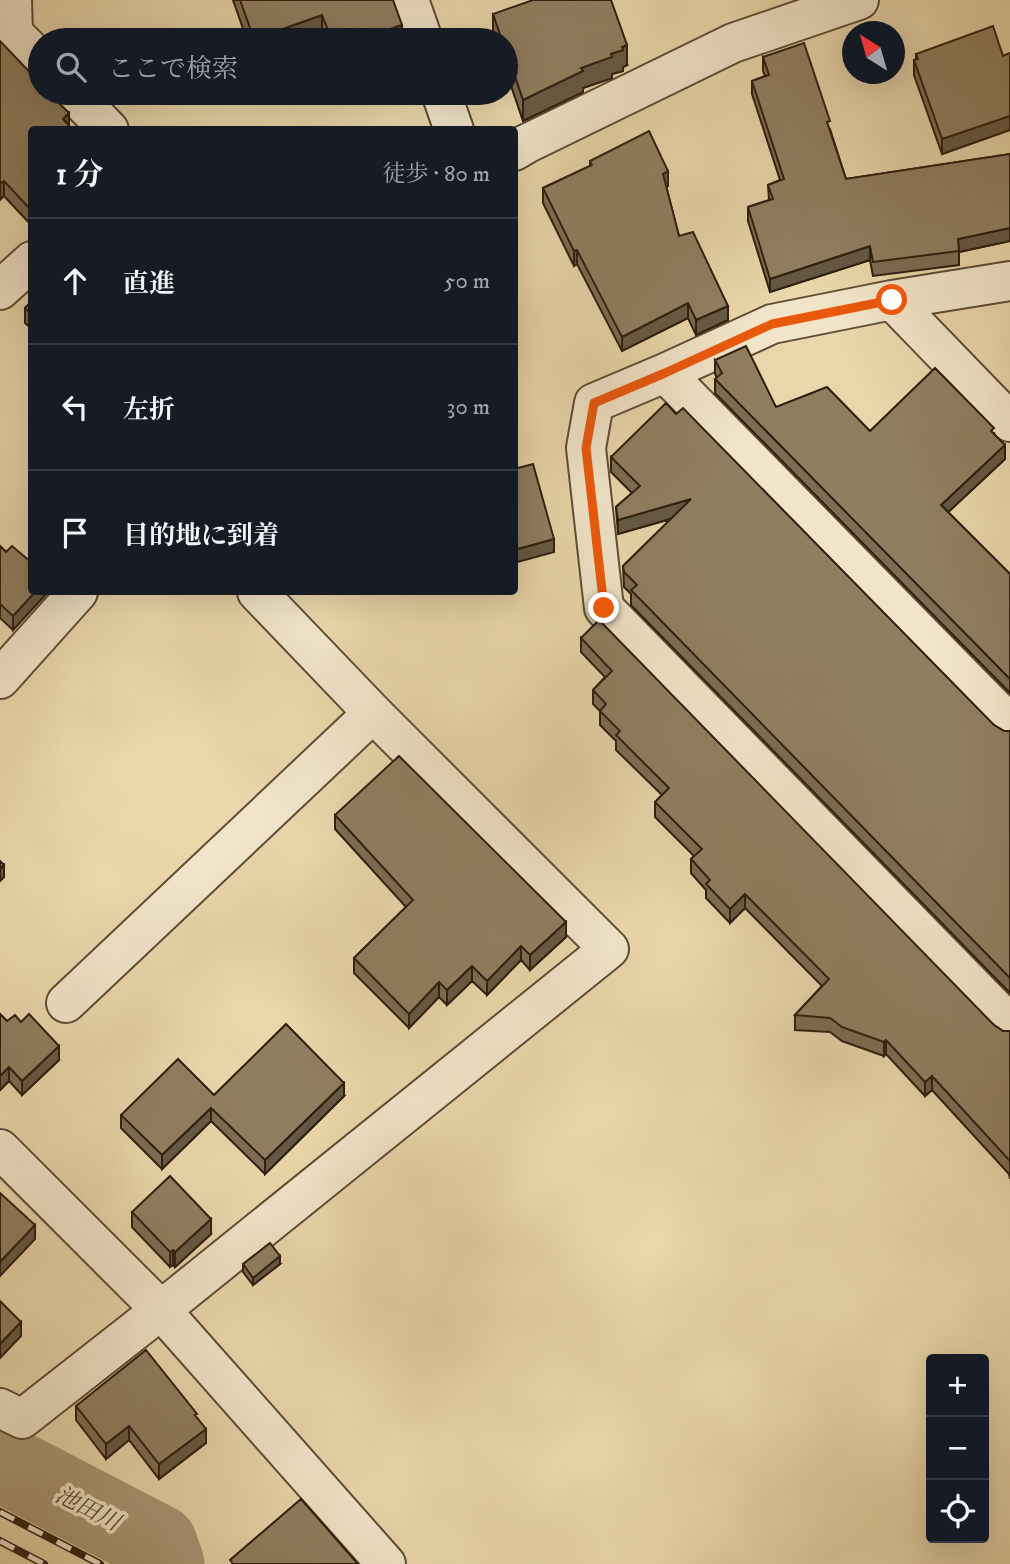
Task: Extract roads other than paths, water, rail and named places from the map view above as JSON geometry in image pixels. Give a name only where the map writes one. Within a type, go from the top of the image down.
[{"type":"street","points":[[12,0],[13,33],[28,48]]},
{"type":"street","points":[[409,0],[419,28]]},
{"type":"street","points":[[518,149],[733,43],[859,0]]},
{"type":"street","points":[[85,105],[105,126]]},
{"type":"street","points":[[446,105],[453,126]]},
{"type":"street","points":[[1010,281],[892,300],[772,324],[594,403],[586,448],[604,608],[1010,1024]]},
{"type":"street","points":[[892,300],[1010,422]]},
{"type":"street","points":[[665,373],[1010,724]]},
{"type":"street","points":[[0,679],[75,595]]},
{"type":"street","points":[[0,1408],[22,1419],[609,949],[373,713],[260,595]]},
{"type":"street","points":[[66,1003],[373,713]]},
{"type":"street","points":[[0,1149],[161,1310],[386,1564]]},
{"type":"waterway","name":"池田川","points":[[0,1462],[158,1544],[165,1564]]},
{"type":"railway","points":[[0,1512],[100,1564]]},
{"type":"railway","points":[[0,1541],[44,1564]]}]
